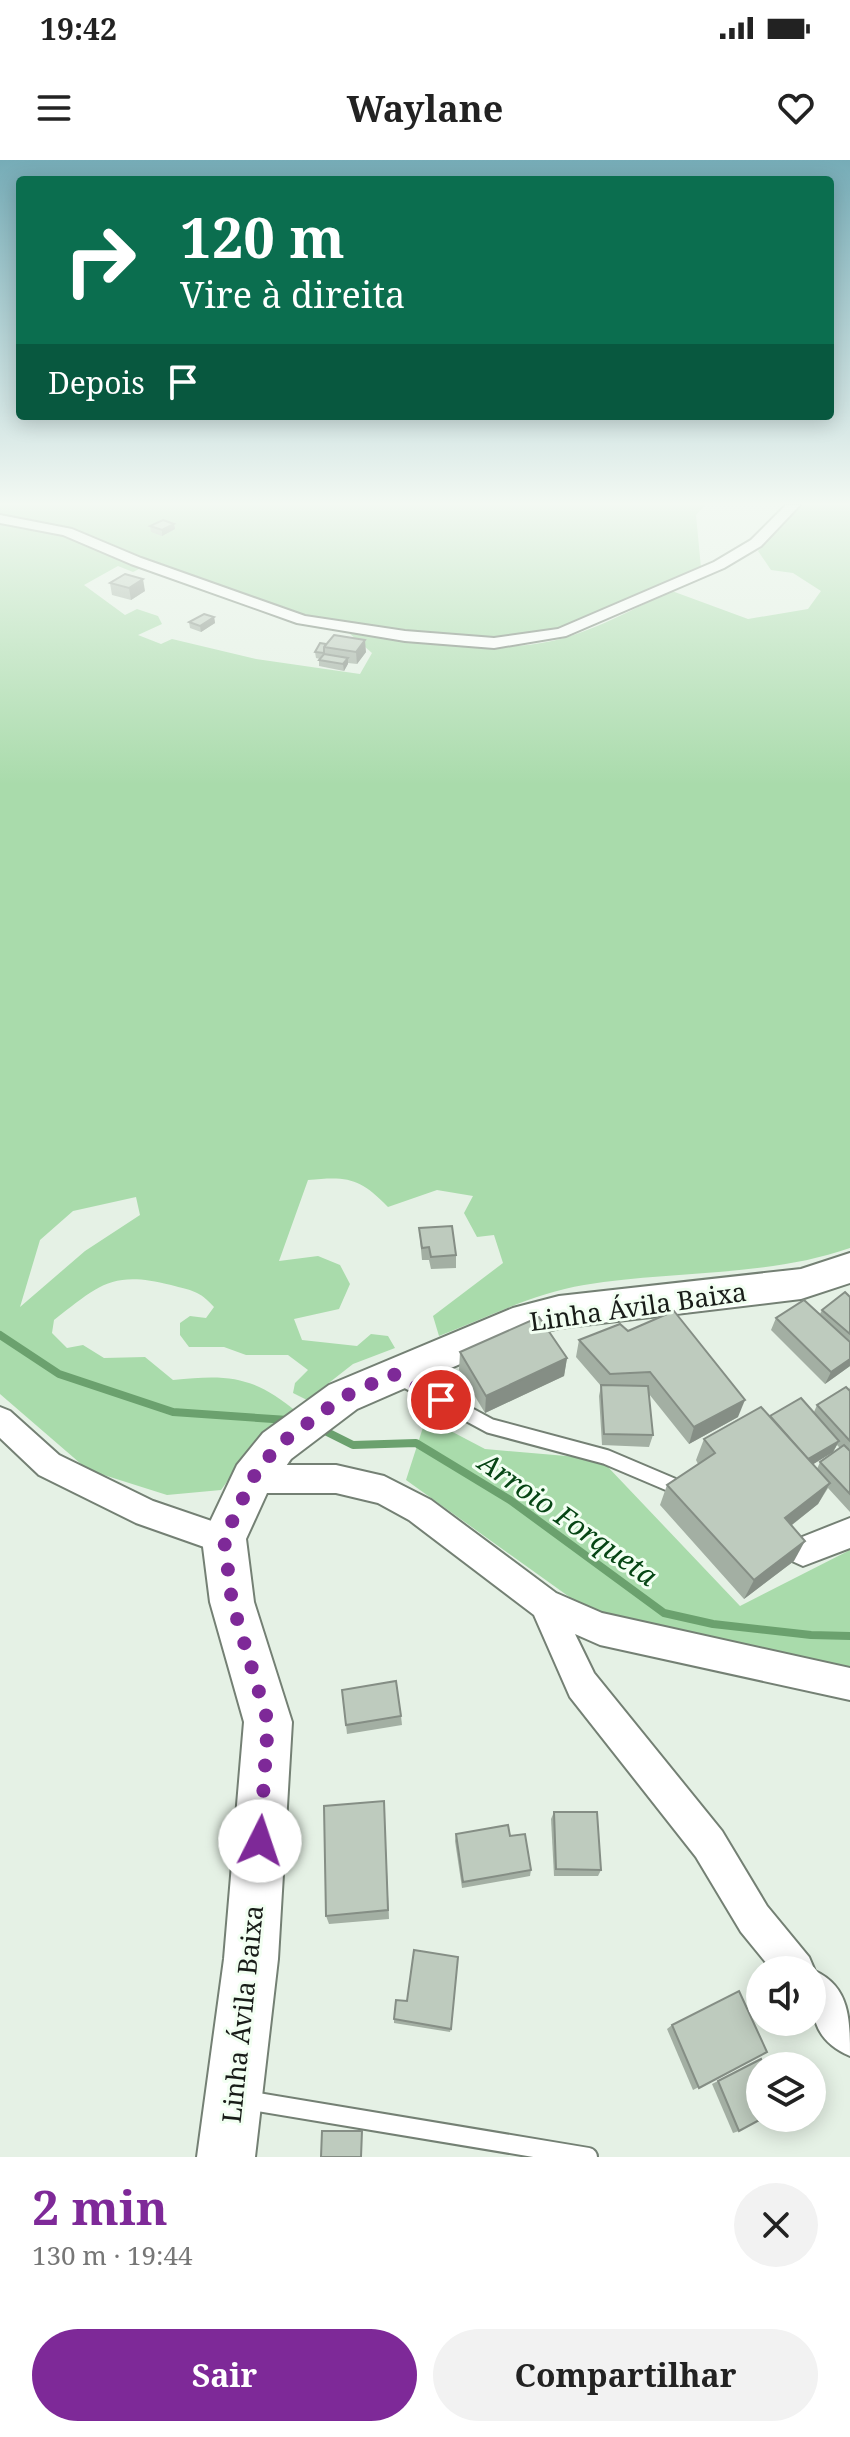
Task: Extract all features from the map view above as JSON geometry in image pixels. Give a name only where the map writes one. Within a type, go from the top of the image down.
[{"type":"street","points":[[241,598],[302,620],[405,636],[494,643],[561,633],[642,598]]},
{"type":"street","name":"Linha Ávila Baixa","points":[[226,2157],[251,1959],[268,1722],[232,1602],[224,1539],[264,1463],[343,1397],[513,1324],[559,1312],[801,1284],[850,1268]]},
{"type":"street","points":[[0,1420],[49,1465],[147,1513],[224,1539]]},
{"type":"street","points":[[264,1463],[384,1490],[420,1510],[545,1604],[600,1629],[850,1684]]},
{"type":"street","points":[[803,1551],[850,1533]]},
{"type":"street","points":[[545,1604],[582,1685],[709,1844],[754,1919],[784,1956]]},
{"type":"street","points":[[826,2006],[850,2036]]},
{"type":"lane","points":[[393,1374],[490,1426],[606,1457],[672,1485]]},
{"type":"lane","points":[[235,2098],[588,2157]]},
{"type":"green space","points":[[0,598],[102,598],[125,615],[137,609],[158,616],[162,624],[138,635],[161,644],[172,639],[256,659],[360,674],[372,653],[349,633],[450,646],[502,647],[552,641],[583,632],[657,598],[692,598],[748,619],[808,609],[816,598],[850,598],[850,1248],[817,1258],[751,1269],[617,1280],[565,1289],[439,1336],[433,1316],[503,1263],[494,1235],[477,1237],[464,1213],[473,1196],[437,1190],[388,1207],[369,1190],[352,1181],[333,1178],[308,1180],[279,1261],[318,1256],[340,1265],[350,1284],[339,1309],[294,1319],[302,1340],[357,1346],[371,1334],[388,1336],[395,1348],[353,1364],[307,1400],[293,1393],[295,1383],[308,1370],[288,1355],[246,1355],[224,1347],[189,1347],[180,1335],[180,1323],[190,1316],[206,1318],[214,1307],[199,1294],[184,1289],[151,1281],[120,1280],[95,1290],[54,1320],[52,1333],[67,1348],[83,1345],[104,1358],[145,1357],[173,1380],[210,1377],[240,1380],[268,1391],[298,1413],[251,1449],[221,1490],[167,1495],[88,1470],[0,1394]],"holes":[[[136,1197],[140,1215],[85,1251],[20,1307],[40,1240],[73,1211]]]},
{"type":"green space","points":[[253,598],[630,598],[556,630],[481,639],[410,632],[295,613]]},
{"type":"green space","points":[[426,1418],[485,1449],[578,1457],[607,1466],[740,1606],[850,1550],[850,1668],[603,1621],[406,1480]]},
{"type":"building","points":[[204,614],[214,617],[200,626],[189,622]]},
{"type":"building","points":[[334,635],[365,640],[356,652],[324,647]]},
{"type":"building","points":[[320,643],[326,644],[324,653],[315,652]]},
{"type":"building","points":[[324,654],[348,658],[343,664],[319,660]]},
{"type":"building","points":[[452,1226],[456,1255],[431,1257],[429,1247],[422,1248],[419,1228]]},
{"type":"building","points":[[845,1292],[850,1297],[850,1334],[822,1310]]},
{"type":"building","points":[[804,1300],[850,1342],[850,1359],[831,1372],[776,1318]]},
{"type":"building","points":[[674,1311],[745,1400],[694,1427],[650,1372],[610,1374],[579,1340],[620,1324],[628,1331]]},
{"type":"building","points":[[539,1317],[567,1358],[486,1396],[460,1352]]},
{"type":"building","points":[[601,1385],[648,1386],[653,1435],[604,1434]]},
{"type":"building","points":[[846,1387],[850,1391],[850,1441],[817,1405]]},
{"type":"building","points":[[801,1398],[839,1441],[808,1459],[770,1416]]},
{"type":"building","points":[[761,1407],[830,1483],[785,1518],[805,1541],[754,1580],[667,1485],[715,1453],[704,1439]]},
{"type":"building","points":[[844,1445],[850,1451],[850,1494],[820,1462]]},
{"type":"building","points":[[396,1681],[401,1716],[346,1725],[342,1690]]},
{"type":"building","points":[[384,1801],[388,1910],[326,1916],[324,1806]]},
{"type":"building","points":[[554,1812],[597,1812],[601,1870],[556,1869]]},
{"type":"building","points":[[508,1825],[510,1836],[525,1834],[531,1870],[463,1882],[456,1834]]},
{"type":"building","points":[[414,1950],[458,1957],[451,2029],[394,2019],[396,2000],[407,2001]]},
{"type":"building","points":[[739,1991],[746,2006],[746,2036],[760,2036],[767,2052],[746,2052],[746,2063],[699,2088],[672,2025]]},
{"type":"building","points":[[746,2067],[746,2127],[739,2131],[718,2081]]},
{"type":"building","points":[[322,2131],[362,2131],[361,2157],[321,2157]]},
{"type":"waterway","name":"Arroio Forqueta","points":[[0,1335],[59,1374],[173,1412],[288,1420]]},
{"type":"waterway","name":"Arroio Forqueta","points":[[319,1428],[353,1445],[416,1443],[510,1500],[664,1613],[713,1624],[811,1635],[850,1636]]},
{"type":"route","points":[[260,1841],[268,1722],[232,1602],[224,1539],[252,1479],[277,1446],[343,1397],[393,1374],[441,1400]]}]
